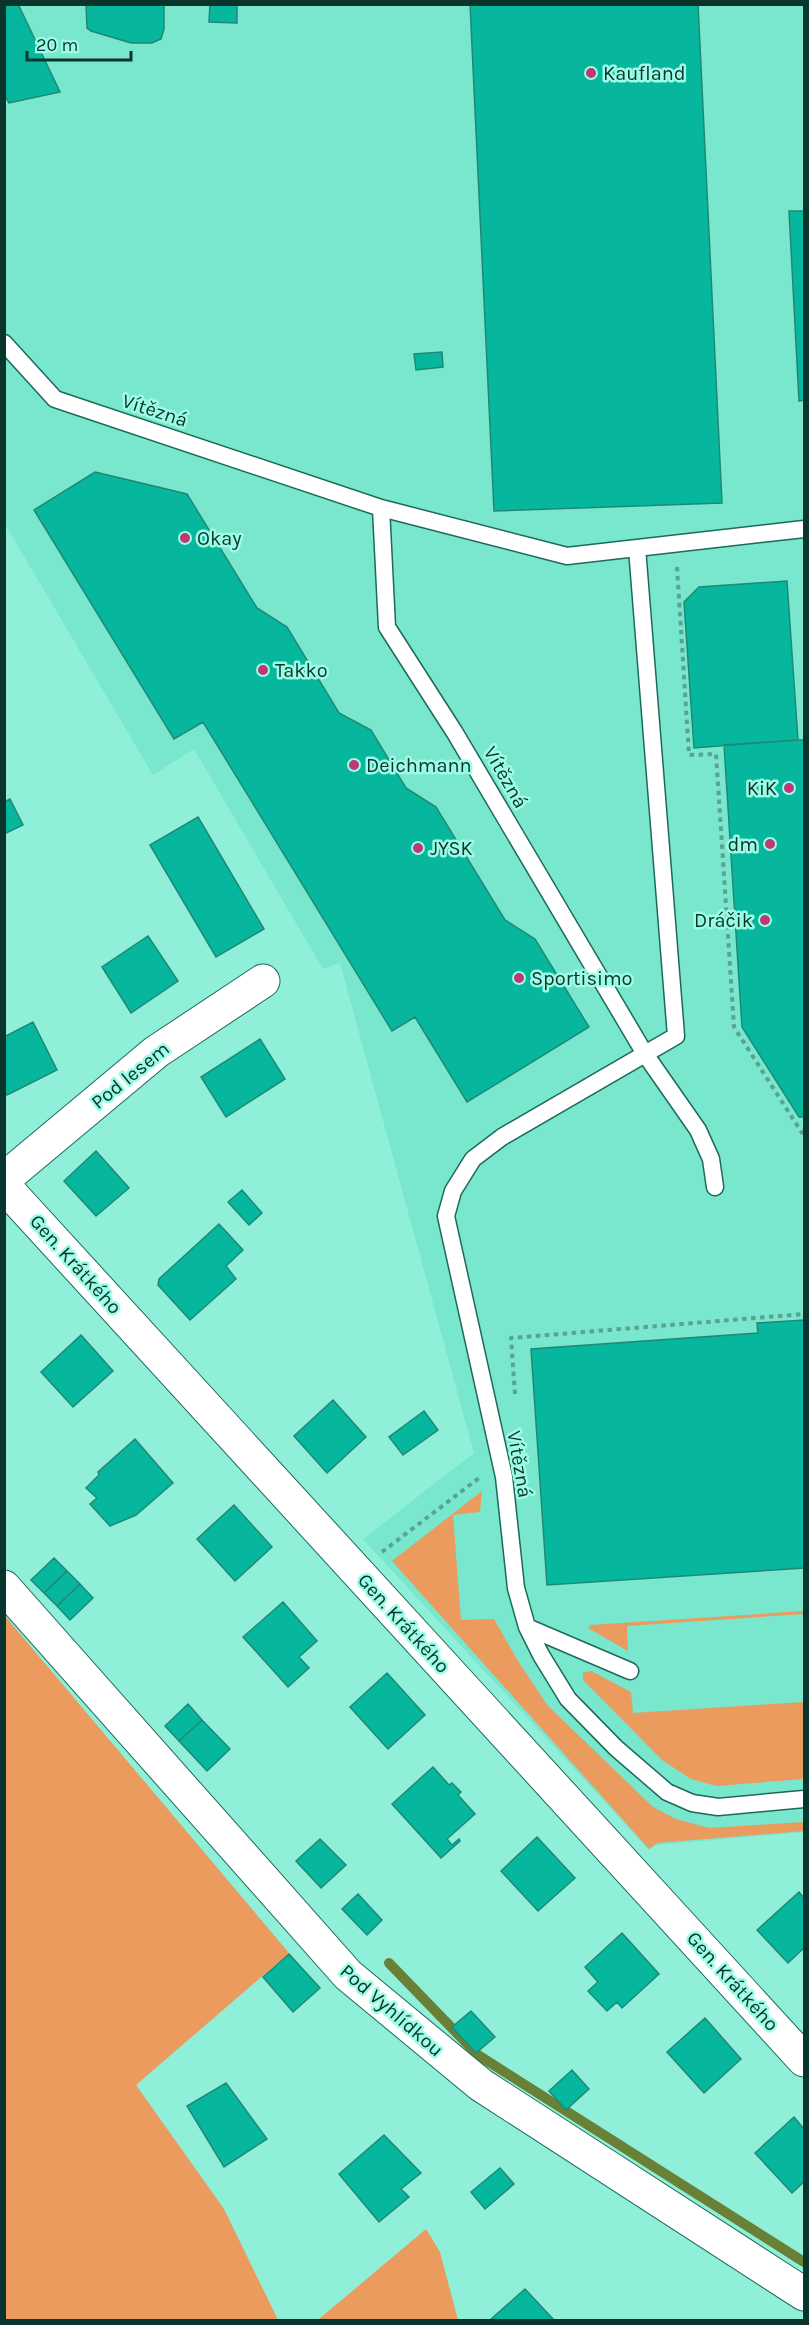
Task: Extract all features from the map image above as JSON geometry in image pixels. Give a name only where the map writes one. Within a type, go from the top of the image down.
[{"type":"street","name":"Pod lesem","points":[[4,1179],[156,1052],[263,981]]},
{"type":"street","name":"Gen. Krátkého","points":[[4,1186],[804,2060]]},
{"type":"street","name":"Pod Vyhlídkou","points":[[4,1587],[348,1976],[481,2085],[804,2294]]},
{"type":"lane","name":"Vítězná","points":[[4,343],[55,399],[381,508],[567,556],[804,529]]},
{"type":"lane","name":"Vítězná","points":[[381,508],[387,627],[455,733],[645,1054],[698,1130],[711,1159],[715,1187]]},
{"type":"lane","name":"Vítězná","points":[[637,548],[676,1036],[502,1137],[473,1159],[453,1191],[446,1216],[500,1462],[516,1588],[527,1627],[568,1700],[616,1748],[667,1792],[692,1803],[718,1808],[804,1799]]},
{"type":"lane","points":[[527,1627],[630,1671]]},
{"type":"path","points":[[676,544],[689,755],[716,754],[734,1027],[804,1136]]},
{"type":"path","points":[[515,1404],[511,1338],[804,1314]]},
{"type":"path","points":[[357,1571],[500,1462]]},
{"type":"shaded area","points":[[4,5],[804,5],[804,1832],[657,1845],[649,1850],[363,1539],[474,1453],[340,963],[323,969],[194,749],[153,775],[5,524]]},
{"type":"shaded area","points":[[482,1491],[480,1512],[453,1515],[461,1620],[494,1619],[548,1706],[653,1807],[676,1819],[709,1828],[804,1822],[804,1831],[657,1843],[649,1849],[392,1561]]},
{"type":"shaded area","points":[[804,1611],[804,1614],[627,1626],[628,1651],[588,1628],[591,1625]]},
{"type":"shaded area","points":[[5,1616],[289,1953],[136,2085],[224,2209],[278,2320],[5,2320]]},
{"type":"shaded area","points":[[591,1671],[631,1692],[633,1713],[804,1702],[804,1779],[716,1786],[691,1779],[662,1760],[583,1680],[583,1673]]},
{"type":"shaded area","points":[[426,2229],[440,2252],[458,2320],[318,2320]]},
{"type":"building","points":[[4,4],[18,4],[60,92],[9,103],[4,94]]},
{"type":"building","points":[[86,4],[164,4],[164,29],[161,39],[152,43],[131,43],[91,31],[87,28]]},
{"type":"building","points":[[210,4],[237,4],[237,23],[209,22]]},
{"type":"building","points":[[470,4],[698,4],[722,503],[494,511]]},
{"type":"building","points":[[789,211],[804,211],[804,400],[799,401]]},
{"type":"building","points":[[442,352],[443,367],[416,370],[414,354]]},
{"type":"building","points":[[95,472],[187,494],[257,608],[287,627],[339,713],[371,730],[406,788],[436,807],[505,920],[535,939],[589,1027],[467,1102],[415,1017],[392,1031],[203,722],[174,739],[34,510]]},
{"type":"building","points":[[787,581],[798,740],[694,748],[684,602],[699,587]]},
{"type":"building","points":[[804,740],[804,1117],[799,1117],[742,1027],[724,745]]},
{"type":"building","points":[[10,799],[23,825],[4,834],[4,802]]},
{"type":"building","points":[[198,817],[264,929],[216,957],[150,845]]},
{"type":"building","points":[[148,936],[178,981],[131,1013],[102,967]]},
{"type":"building","points":[[33,1022],[57,1070],[7,1095],[4,1090],[4,1037]]},
{"type":"building","points":[[260,1039],[285,1079],[226,1117],[201,1077]]},
{"type":"building","points":[[96,1151],[129,1188],[96,1216],[64,1181]]},
{"type":"building","points":[[242,1190],[262,1213],[249,1225],[228,1202]]},
{"type":"building","points":[[219,1224],[243,1250],[226,1266],[236,1279],[190,1320],[158,1285],[159,1279]]},
{"type":"building","points":[[804,1320],[804,1568],[547,1585],[531,1349],[758,1333],[757,1323]]},
{"type":"building","points":[[81,1335],[113,1371],[73,1407],[41,1372]]},
{"type":"building","points":[[333,1400],[366,1437],[327,1473],[294,1436]]},
{"type":"building","points":[[424,1411],[438,1430],[403,1455],[389,1437]]},
{"type":"building","points":[[135,1439],[173,1483],[136,1515],[110,1526],[90,1504],[97,1498],[86,1488],[99,1475],[98,1472]]},
{"type":"building","points":[[234,1505],[272,1547],[235,1581],[197,1539]]},
{"type":"building","points":[[54,1558],[67,1571],[44,1593],[31,1580]]},
{"type":"building","points":[[67,1571],[80,1584],[57,1606],[44,1593]]},
{"type":"building","points":[[80,1584],[93,1598],[70,1620],[57,1606]]},
{"type":"building","points":[[283,1602],[317,1641],[299,1657],[309,1668],[288,1687],[243,1637]]},
{"type":"building","points":[[387,1673],[425,1715],[388,1749],[350,1707]]},
{"type":"building","points":[[188,1704],[202,1720],[179,1741],[165,1726]]},
{"type":"building","points":[[202,1720],[230,1749],[207,1771],[179,1741]]},
{"type":"building","points":[[433,1767],[449,1785],[452,1783],[461,1792],[458,1795],[475,1814],[447,1839],[452,1845],[459,1839],[460,1841],[441,1858],[392,1804]]},
{"type":"building","points":[[537,1837],[575,1878],[538,1911],[501,1871]]},
{"type":"building","points":[[320,1839],[346,1865],[321,1888],[296,1861]]},
{"type":"building","points":[[799,1892],[804,1898],[804,1948],[788,1963],[757,1930]]},
{"type":"building","points":[[358,1894],[382,1920],[367,1935],[342,1909]]},
{"type":"building","points":[[622,1933],[659,1974],[622,2008],[617,2002],[607,2011],[588,1991],[598,1982],[585,1967]]},
{"type":"building","points":[[289,1954],[320,1988],[293,2012],[263,1977]]},
{"type":"building","points":[[471,2011],[495,2037],[476,2053],[452,2027]]},
{"type":"building","points":[[705,2018],[741,2059],[704,2093],[667,2052]]},
{"type":"building","points":[[572,2070],[589,2089],[566,2110],[549,2091]]},
{"type":"building","points":[[226,2083],[267,2139],[224,2167],[187,2106]]},
{"type":"building","points":[[794,2117],[804,2129],[804,2182],[792,2193],[755,2153]]},
{"type":"building","points":[[384,2135],[421,2173],[401,2189],[409,2197],[379,2222],[339,2174]]},
{"type":"building","points":[[500,2168],[514,2184],[485,2209],[471,2192]]},
{"type":"building","points":[[525,2289],[554,2320],[490,2320]]},
{"type":"waterway","points":[[389,1963],[478,2055],[804,2262]]},
{"type":"place","name":"Kaufland","points":[[591,73]]},
{"type":"place","name":"Okay","points":[[185,538]]},
{"type":"place","name":"Takko","points":[[263,670]]},
{"type":"place","name":"Deichmann","points":[[354,765]]},
{"type":"place","name":"KiK","points":[[789,788]]},
{"type":"place","name":"dm","points":[[770,844]]},
{"type":"place","name":"JYSK","points":[[418,848]]},
{"type":"place","name":"Dráčik","points":[[765,920]]},
{"type":"place","name":"Sportisimo","points":[[519,978]]}]
